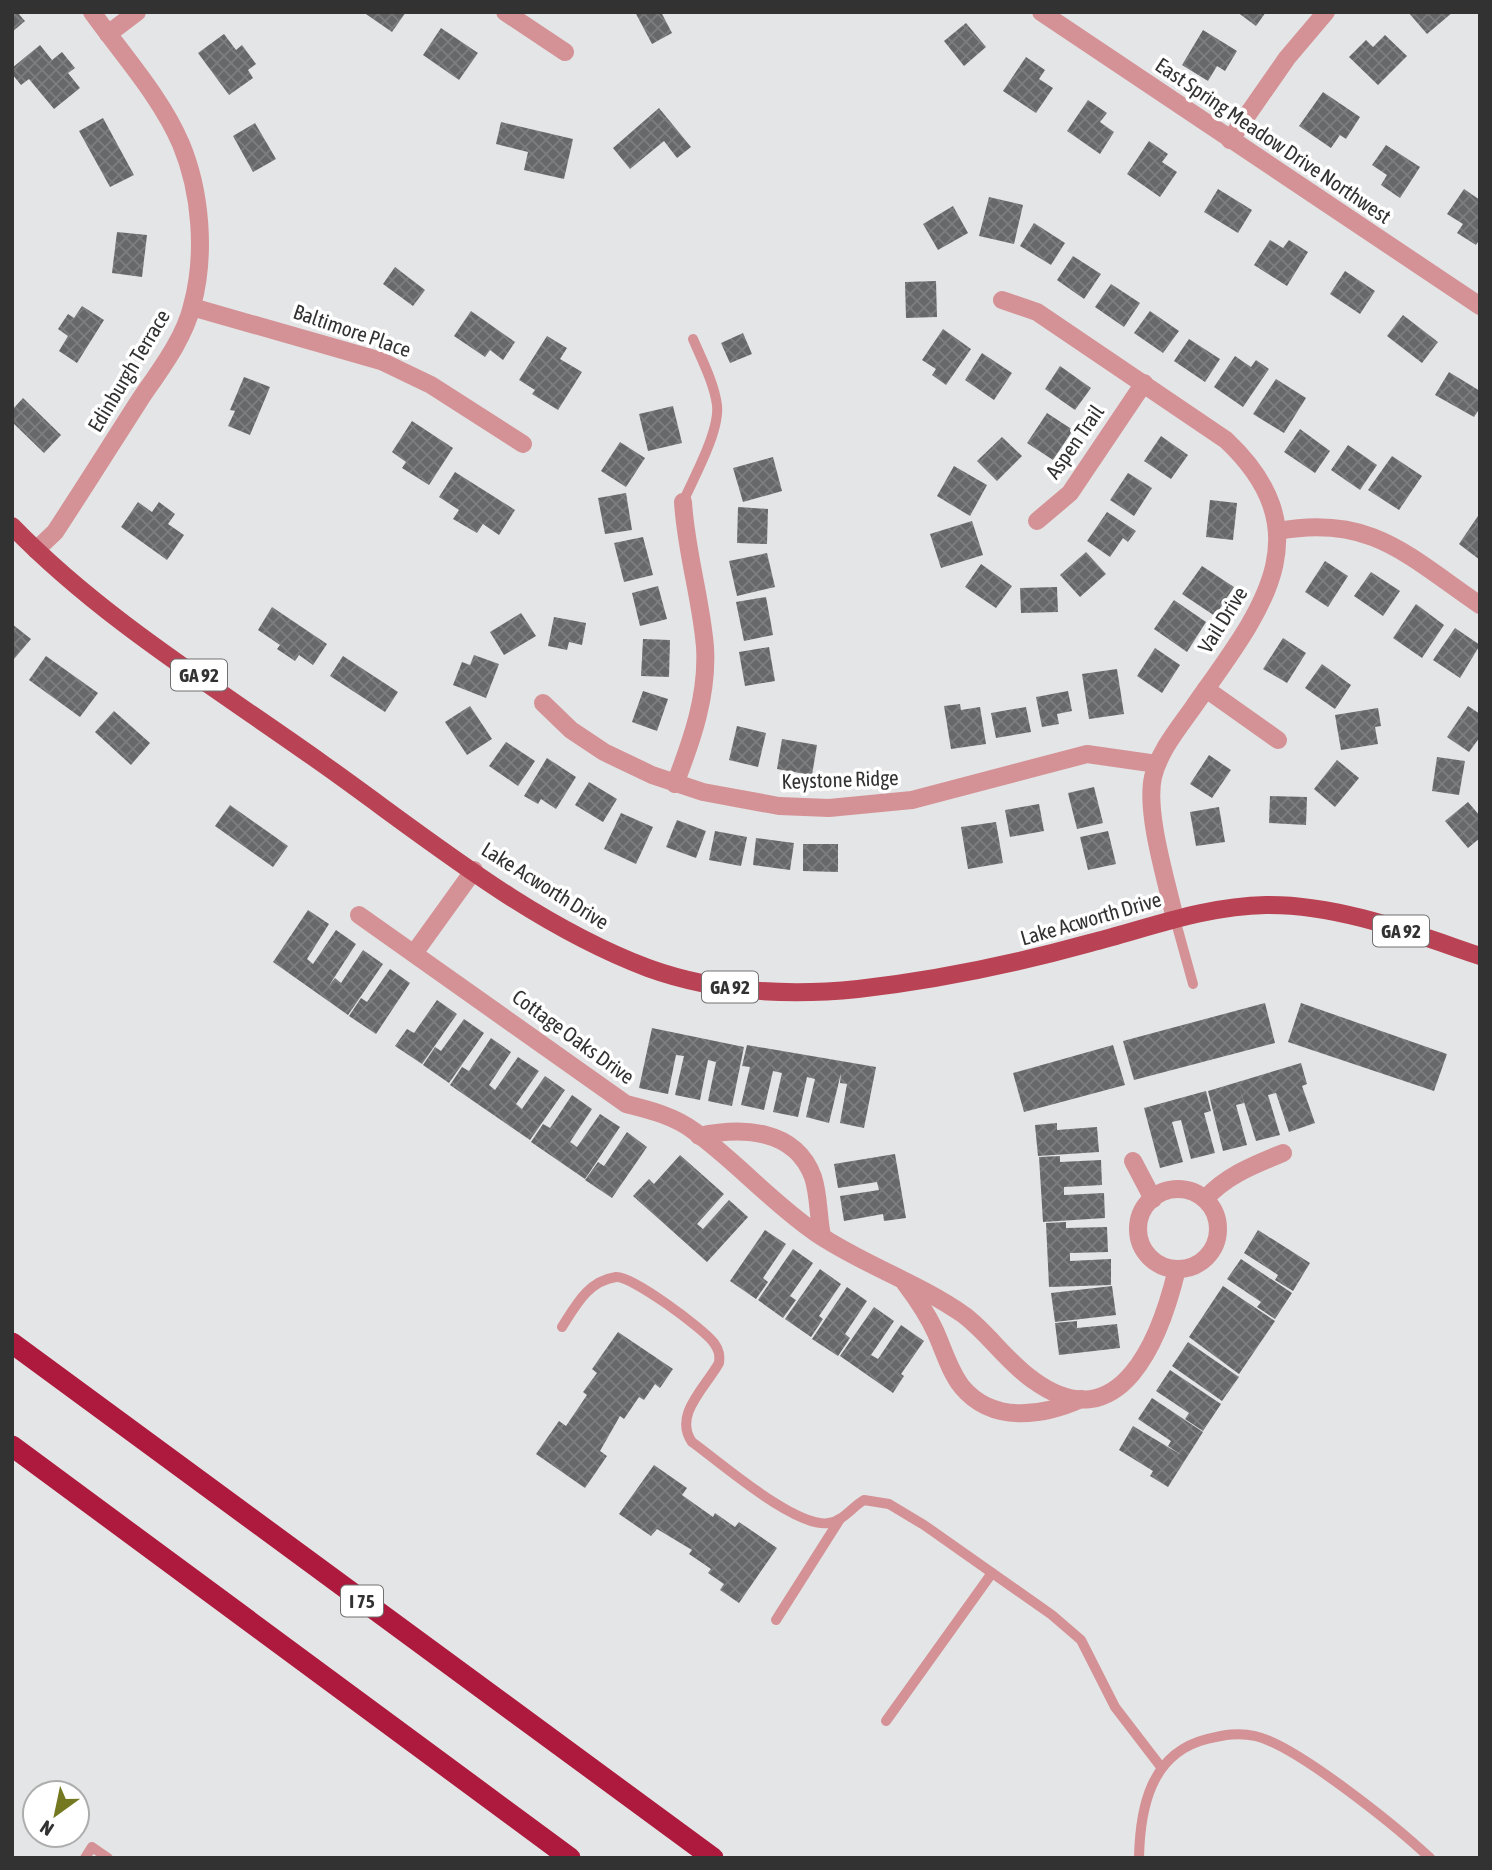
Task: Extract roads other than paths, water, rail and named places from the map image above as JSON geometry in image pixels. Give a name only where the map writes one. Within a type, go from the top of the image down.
[{"type":"highway","name":"I 75","points":[[12,1343],[713,1858]]},
{"type":"highway","points":[[12,1446],[570,1858]]},
{"type":"main road","name":"Lake Acworth Drive","points":[[12,526],[36,550],[133,628],[474,870],[549,920],[620,957],[687,980],[767,991],[852,989],[922,981],[1012,964],[1175,919],[1237,907],[1295,907],[1369,921],[1480,956]]},
{"type":"street","name":"Edinburgh Terrace","points":[[36,550],[55,532],[169,356],[192,307],[197,278],[198,213],[192,173],[180,141],[92,12]]},
{"type":"street","points":[[108,34],[137,12]]},
{"type":"street","points":[[505,12],[565,52]]},
{"type":"street","name":"East Spring Meadow Drive Northwest","points":[[1041,12],[1480,306]]},
{"type":"street","points":[[1230,140],[1287,58],[1326,12]]},
{"type":"street","name":"Vail Drive","points":[[1002,300],[1038,312],[1226,440],[1248,460],[1262,481],[1278,531],[1278,549],[1265,599],[1167,744],[1157,764],[1151,791],[1157,839],[1175,919]]},
{"type":"street","name":"Baltimore Place","points":[[192,307],[381,361],[431,385],[523,444]]},
{"type":"street","name":"Aspen Trail","points":[[1037,521],[1070,493],[1144,383]]},
{"type":"street","points":[[676,784],[700,708],[705,647],[685,542],[683,502]]},
{"type":"street","points":[[1278,531],[1306,526],[1360,531],[1384,541],[1480,605]]},
{"type":"street","points":[[1206,689],[1278,740]]},
{"type":"street","name":"Keystone Ridge","points":[[543,703],[571,730],[604,752],[676,784],[734,800],[829,808],[912,800],[1087,754],[1157,764]]},
{"type":"street","points":[[415,952],[474,870]]},
{"type":"street","name":"Cottage Oaks Drive","points":[[359,915],[415,952],[626,1104],[673,1119],[699,1136],[780,1206],[822,1236],[862,1261],[902,1279],[967,1317],[1009,1361],[1035,1381],[1058,1396],[1081,1399]]},
{"type":"street","points":[[699,1136],[728,1130],[753,1131],[782,1141],[797,1154],[812,1175],[822,1236]]},
{"type":"street","points":[[1205,1199],[1217,1186],[1242,1171],[1283,1153]]},
{"type":"street","points":[[1133,1161],[1153,1199]]},
{"type":"street","points":[[1183,1189],[1205,1199],[1218,1220],[1219,1234],[1204,1260],[1188,1268],[1177,1269],[1154,1261],[1147,1254],[1139,1237],[1142,1212],[1153,1199],[1166,1190],[1183,1189]]},
{"type":"street","name":"Cottage Oaks Drive","points":[[902,1279],[926,1311],[962,1387],[983,1404],[1024,1414],[1044,1414],[1081,1399],[1108,1393],[1130,1381],[1156,1339],[1177,1269]]},
{"type":"lane","points":[[683,502],[715,423],[717,408],[715,392],[693,339]]},
{"type":"lane","points":[[1175,919],[1193,984]]},
{"type":"lane","points":[[562,1327],[578,1301],[597,1282],[619,1276],[635,1282],[709,1336],[720,1353],[719,1363],[684,1418],[684,1431],[692,1442],[795,1516],[816,1524],[840,1519]]},
{"type":"lane","points":[[776,1620],[840,1519],[864,1500],[889,1504],[992,1573],[1081,1640],[1115,1707],[1161,1767]]},
{"type":"lane","points":[[886,1721],[992,1573]]},
{"type":"lane","points":[[1139,1858],[1140,1830],[1148,1792],[1161,1767],[1177,1752],[1201,1741],[1231,1734],[1256,1736],[1320,1773],[1404,1834],[1430,1858]]},
{"type":"lane","points":[[85,1858],[92,1847],[108,1858]]}]
